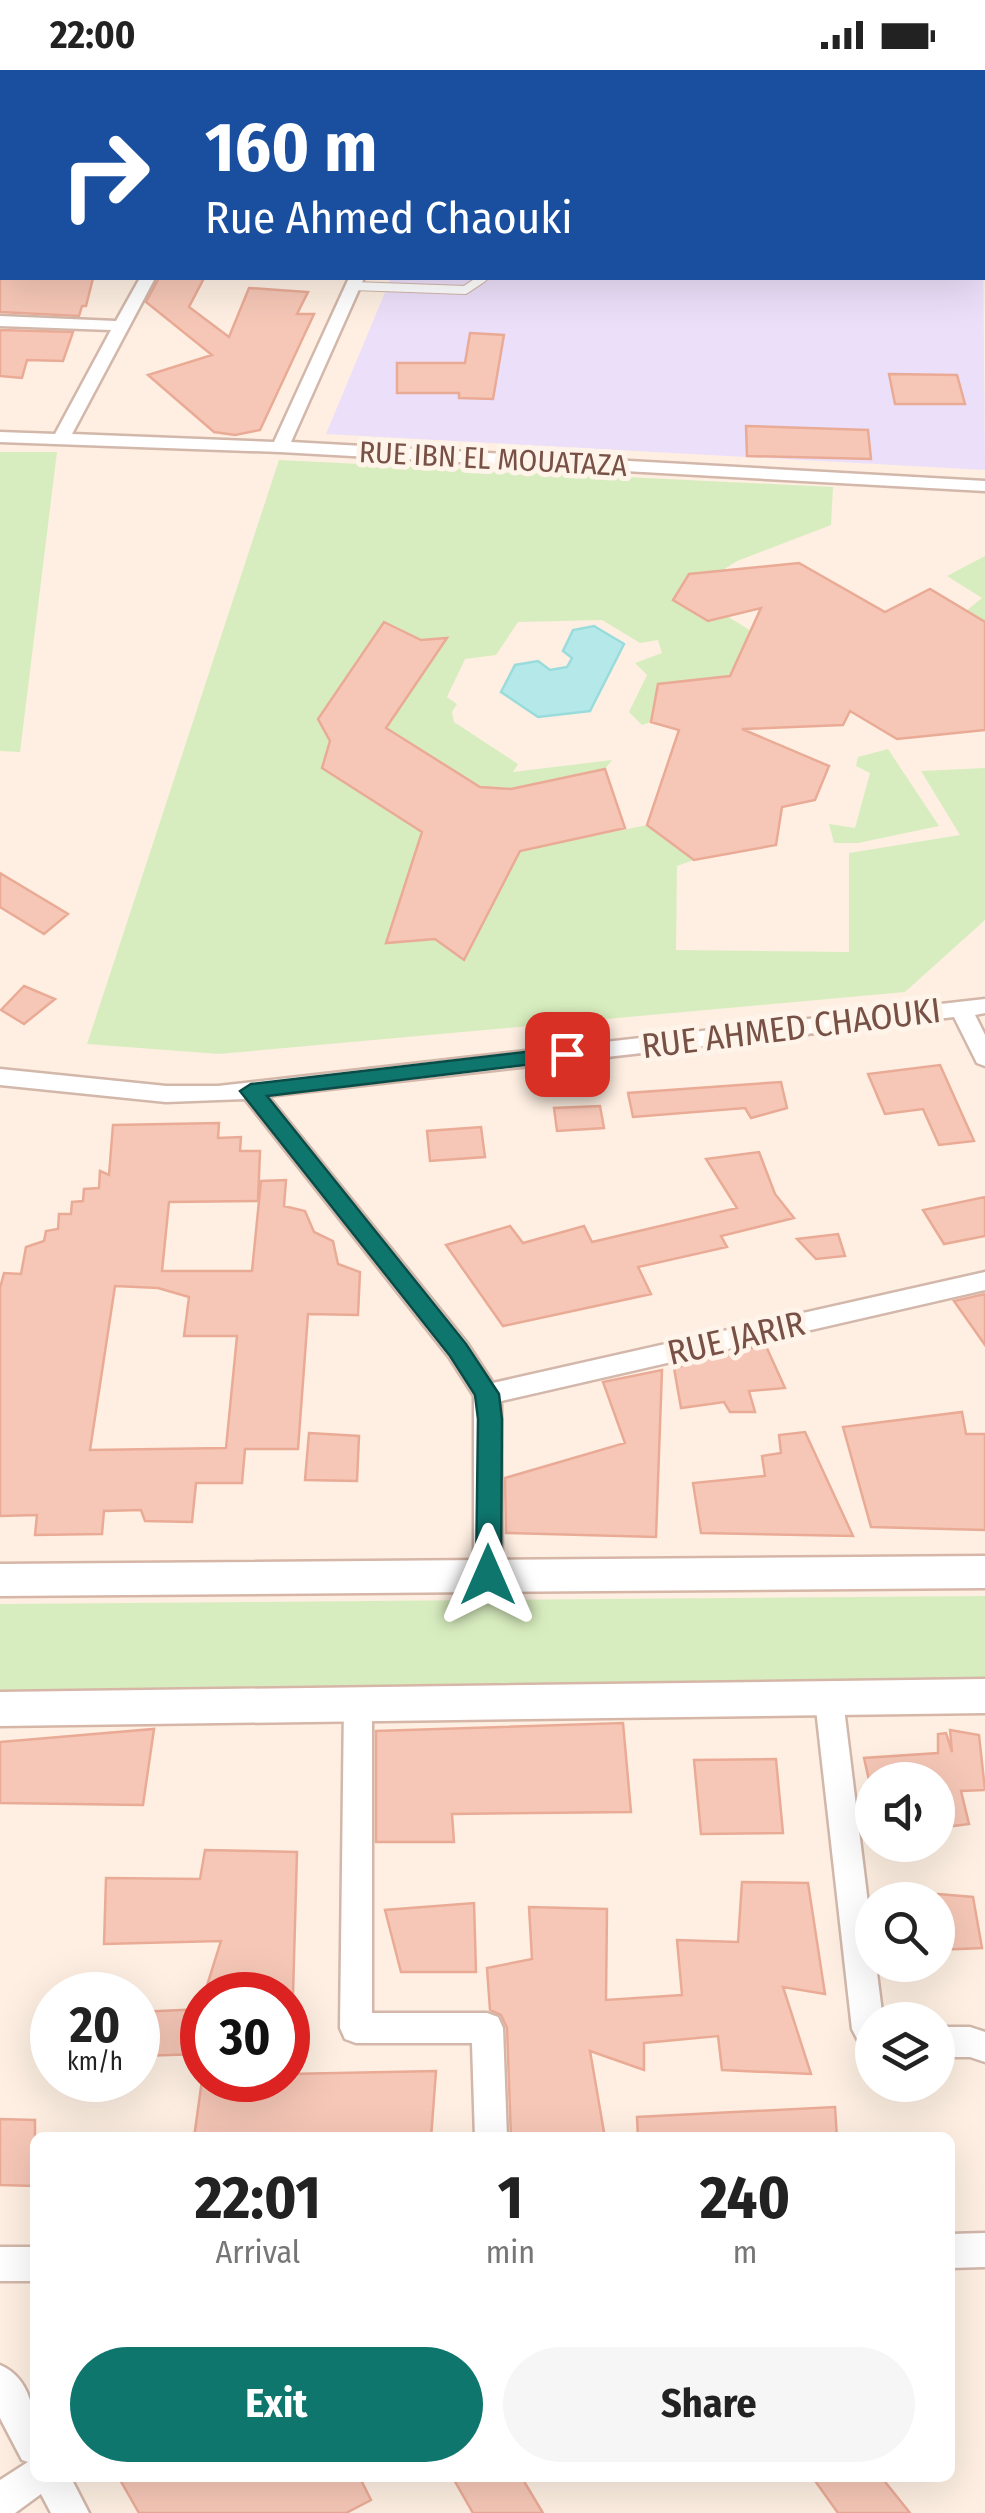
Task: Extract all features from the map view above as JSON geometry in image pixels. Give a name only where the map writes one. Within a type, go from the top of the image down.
[{"type":"main road","points":[[0,1580],[985,1572]]},
{"type":"main road","points":[[0,1709],[985,1696]]},
{"type":"street","points":[[62,437],[146,280]]},
{"type":"street","points":[[280,447],[355,282]]},
{"type":"street","points":[[0,321],[123,326]]},
{"type":"street","name":"RUE IBN EL MOUATAZA","points":[[0,437],[280,447],[985,486]]},
{"type":"street","points":[[973,1007],[985,1058]]},
{"type":"street","name":"RUE AHMED CHAOUKI","points":[[0,1077],[166,1094],[251,1091],[973,1007]]},
{"type":"street","points":[[251,1091],[458,1350],[487,1394],[488,1575]]},
{"type":"street","name":"RUE JARIR","points":[[487,1394],[985,1281]]},
{"type":"street","points":[[830,1700],[865,2002]]},
{"type":"street","points":[[358,1704],[356,2028],[487,2028],[490,2132]]},
{"type":"street","points":[[955,2042],[985,2047]]},
{"type":"street","points":[[955,2251],[985,2250]]},
{"type":"street","points":[[0,2264],[30,2264]]},
{"type":"street","points":[[0,2383],[30,2438]]},
{"type":"street","points":[[0,2502],[30,2481]]},
{"type":"street","points":[[54,2482],[71,2513]]},
{"type":"lane","points":[[355,282],[465,290],[479,280]]},
{"type":"shaded area","points":[[390,280],[983,280],[985,470],[326,434]]},
{"type":"green space","points":[[0,452],[57,452],[20,752],[0,751]]},
{"type":"green space","points":[[279,460],[833,487],[831,525],[723,570],[689,574],[673,600],[708,621],[727,616],[751,631],[730,676],[658,684],[651,722],[642,725],[629,712],[647,675],[635,663],[662,653],[658,640],[640,643],[602,620],[518,622],[496,655],[465,659],[447,697],[457,704],[452,712],[454,722],[518,764],[513,772],[612,760],[605,769],[511,789],[480,787],[387,728],[446,639],[421,640],[383,623],[318,719],[330,741],[322,768],[422,832],[386,943],[520,851],[647,825],[694,860],[677,866],[676,950],[849,952],[849,853],[960,835],[921,771],[985,768],[985,920],[905,992],[219,1054],[87,1044]]},
{"type":"green space","points":[[985,556],[985,622],[966,611],[982,598],[947,576]]},
{"type":"green space","points":[[888,749],[939,826],[858,843],[834,843],[829,824],[855,828],[870,773],[856,766],[858,757]]},
{"type":"green space","points":[[985,1596],[985,1679],[0,1694],[0,1604]]},
{"type":"water","points":[[594,626],[624,644],[590,711],[538,717],[501,692],[515,665],[538,661],[550,670],[567,667],[572,658],[563,651],[573,630]]},
{"type":"building","points":[[0,280],[92,280],[86,306],[82,306],[79,316],[0,312]]},
{"type":"building","points":[[158,280],[203,280],[189,307],[229,337],[249,288],[308,292],[297,314],[314,314],[260,430],[235,435],[214,432],[148,375],[212,355],[146,302]]},
{"type":"building","points":[[0,330],[73,332],[63,361],[27,360],[22,378],[0,376]]},
{"type":"building","points":[[470,333],[504,335],[493,399],[459,398],[459,393],[397,393],[397,363],[465,363]]},
{"type":"building","points":[[889,374],[957,375],[965,404],[895,404]]},
{"type":"building","points":[[746,426],[868,430],[871,459],[747,456]]},
{"type":"building","points":[[799,563],[885,612],[930,589],[985,622],[985,730],[897,739],[850,711],[843,725],[742,729],[829,766],[815,800],[782,807],[776,845],[694,860],[647,825],[679,730],[651,722],[658,684],[730,676],[761,608],[708,621],[673,600],[689,574]]},
{"type":"building","points":[[384,622],[421,640],[447,638],[386,728],[480,787],[511,789],[605,769],[625,828],[520,851],[464,960],[435,939],[386,943],[422,832],[322,768],[330,741],[318,719]]},
{"type":"building","points":[[0,873],[68,914],[44,934],[0,907]]},
{"type":"building","points":[[24,986],[55,999],[24,1024],[1,1010]]},
{"type":"building","points":[[940,1065],[974,1141],[939,1145],[923,1109],[885,1114],[868,1074]]},
{"type":"building","points":[[781,1082],[787,1108],[751,1118],[745,1108],[633,1117],[628,1093]]},
{"type":"building","points":[[600,1106],[604,1128],[557,1131],[554,1108]]},
{"type":"building","points":[[219,1123],[218,1138],[241,1137],[240,1151],[260,1151],[258,1201],[169,1202],[162,1271],[252,1271],[261,1181],[286,1180],[284,1206],[305,1211],[314,1232],[333,1241],[338,1264],[360,1272],[358,1315],[308,1314],[298,1449],[245,1449],[242,1483],[196,1483],[192,1522],[145,1521],[141,1510],[104,1511],[102,1534],[35,1535],[37,1515],[0,1516],[0,1288],[4,1273],[21,1274],[26,1247],[44,1241],[46,1231],[58,1229],[59,1214],[71,1214],[72,1202],[83,1201],[84,1189],[99,1188],[100,1171],[109,1175],[113,1125]],"holes":[[[115,1286],[158,1288],[189,1297],[184,1336],[237,1336],[226,1448],[90,1450]]]},
{"type":"building","points":[[481,1127],[485,1157],[430,1161],[427,1131]]},
{"type":"building","points":[[759,1152],[775,1194],[794,1218],[721,1236],[727,1247],[638,1267],[651,1294],[503,1326],[446,1245],[510,1226],[523,1243],[584,1226],[592,1242],[737,1208],[706,1159]]},
{"type":"building","points":[[985,1197],[985,1236],[944,1244],[923,1210]]},
{"type":"building","points":[[838,1234],[845,1256],[816,1259],[797,1239]]},
{"type":"building","points":[[985,1294],[985,1345],[954,1301]]},
{"type":"building","points":[[765,1344],[785,1388],[749,1391],[755,1412],[730,1412],[724,1402],[681,1408],[674,1368]]},
{"type":"building","points":[[662,1370],[656,1537],[506,1533],[505,1478],[625,1443],[603,1382]]},
{"type":"building","points":[[962,1412],[966,1434],[985,1434],[985,1530],[871,1527],[843,1427]]},
{"type":"building","points":[[805,1432],[853,1536],[701,1533],[693,1483],[765,1476],[762,1456],[781,1453],[779,1435]]},
{"type":"building","points":[[309,1433],[359,1436],[357,1481],[305,1480]]},
{"type":"building","points":[[623,1723],[631,1812],[452,1814],[454,1842],[376,1842],[376,1731]]},
{"type":"building","points":[[154,1729],[143,1805],[0,1803],[0,1742]]},
{"type":"building","points":[[950,1730],[979,1735],[985,1790],[961,1791],[969,1824],[955,1826],[955,1762],[865,1762],[864,1758],[938,1753],[938,1734],[946,1733],[952,1752]]},
{"type":"building","points":[[776,1759],[783,1833],[701,1834],[694,1760]]},
{"type":"building","points":[[205,1850],[297,1852],[294,1972],[211,1972],[221,1941],[104,1944],[106,1878],[200,1879]]},
{"type":"building","points":[[742,1882],[808,1883],[825,1994],[783,1987],[811,2074],[722,2070],[718,2036],[644,2043],[644,2070],[590,2051],[604,2132],[511,2132],[507,2028],[501,2015],[490,2010],[487,1968],[532,1959],[529,1907],[607,1909],[606,2000],[682,1995],[677,1940],[738,1942]]},
{"type":"building","points":[[955,1895],[973,1897],[982,1948],[955,1949]]},
{"type":"building","points":[[474,1903],[476,1972],[401,1972],[385,1910]]},
{"type":"building","points":[[180,2010],[180,2055],[160,2055],[160,2011]]},
{"type":"building","points":[[436,2071],[431,2132],[195,2132],[199,2102],[310,2102],[310,2074]]},
{"type":"building","points":[[835,2107],[837,2132],[638,2132],[637,2117]]},
{"type":"building","points":[[0,2119],[35,2120],[35,2132],[30,2132],[30,2186],[0,2185]]},
{"type":"building","points":[[121,2482],[362,2482],[371,2500],[346,2513],[139,2513]]},
{"type":"building","points":[[455,2482],[524,2482],[543,2513],[473,2513]]},
{"type":"building","points":[[816,2482],[885,2482],[910,2513],[838,2513]]},
{"type":"route","points":[[488,1575],[487,1394],[458,1350],[251,1091],[567,1054]]}]
